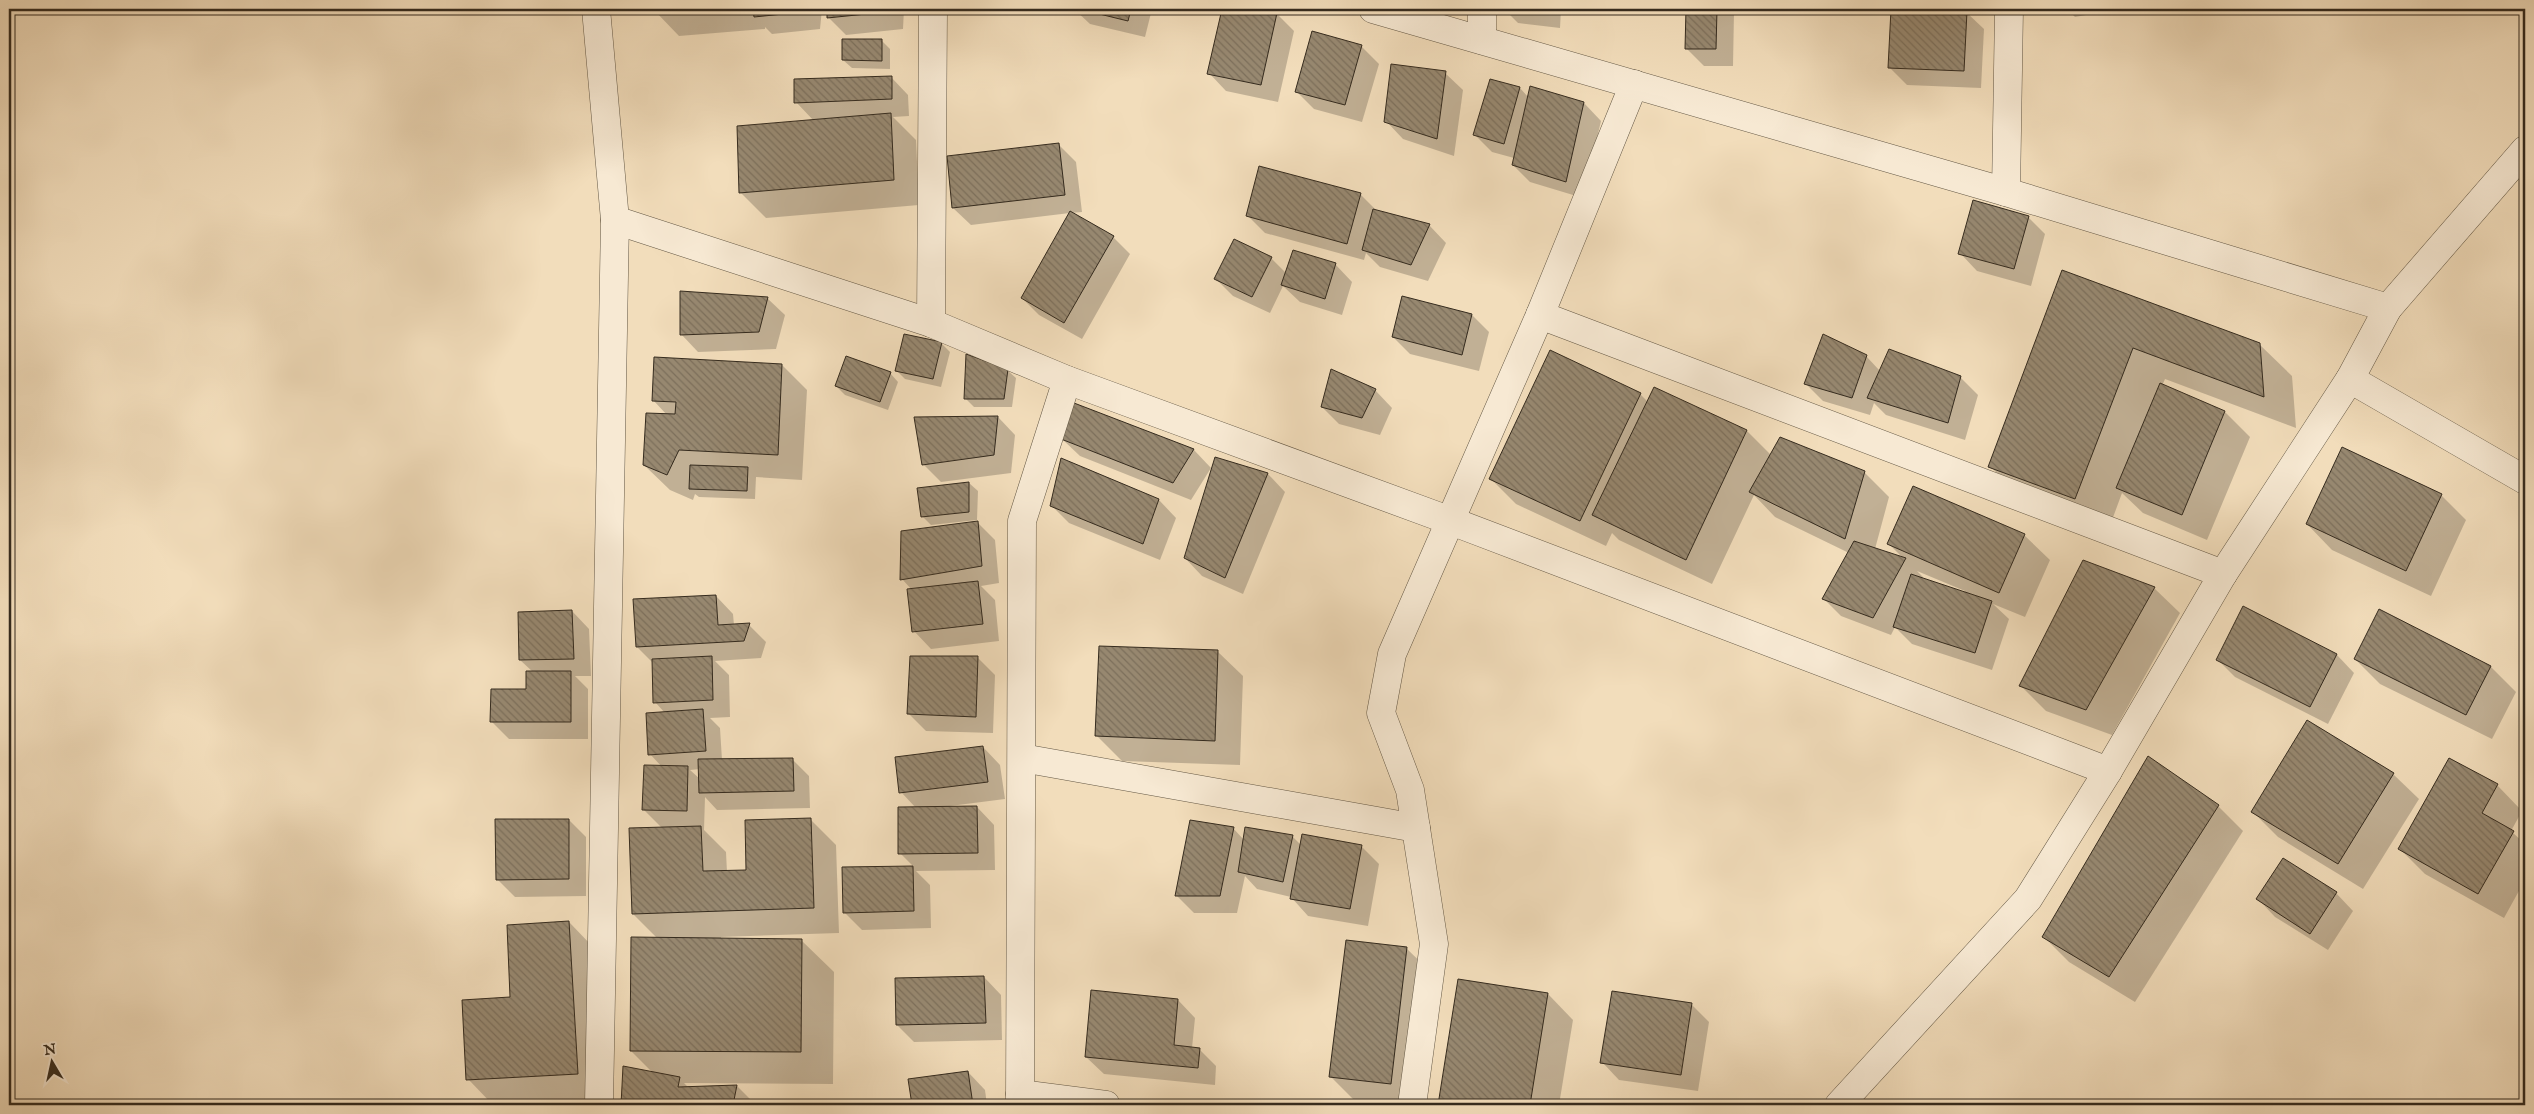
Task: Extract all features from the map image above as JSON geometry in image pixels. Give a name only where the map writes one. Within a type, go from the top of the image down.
[{"type":"street","points":[[596,9],[615,220],[599,1105]]},
{"type":"street","points":[[931,324],[933,9]]},
{"type":"street","points":[[1373,9],[2006,192],[2388,308]]},
{"type":"street","points":[[1482,9],[1482,40]]},
{"type":"street","points":[[2006,192],[2009,9]]},
{"type":"street","points":[[1412,1105],[1434,944],[1410,790],[1381,713],[1392,654],[1540,315],[1634,84]]},
{"type":"street","points":[[1839,1105],[2028,899],[2108,771],[2223,574],[2350,379],[2388,308],[2525,150]]},
{"type":"street","points":[[615,220],[931,324],[1066,380],[1451,521],[2108,771]]},
{"type":"street","points":[[1540,315],[2223,574]]},
{"type":"street","points":[[2350,379],[2525,480]]},
{"type":"street","points":[[1066,380],[1022,521],[1020,1100],[1106,1105]]},
{"type":"street","points":[[1022,758],[1416,828]]},
{"type":"building","points":[[652,9],[685,9],[652,11]]},
{"type":"building","points":[[753,9],[803,9],[803,12],[754,17]]},
{"type":"building","points":[[827,9],[887,9],[886,12],[827,18]]},
{"type":"building","points":[[1079,9],[1131,9],[1128,21]]},
{"type":"building","points":[[1222,9],[1259,9],[1277,13],[1261,85],[1207,74]]},
{"type":"building","points":[[1522,9],[1543,9],[1543,12]]},
{"type":"building","points":[[1686,9],[1717,9],[1716,49],[1685,49]]},
{"type":"building","points":[[1891,9],[1967,11],[1964,71],[1888,68]]},
{"type":"building","points":[[1312,31],[1362,45],[1345,105],[1295,92]]},
{"type":"building","points":[[842,39],[882,39],[882,61],[842,60]]},
{"type":"building","points":[[1391,64],[1446,71],[1437,139],[1384,122]]},
{"type":"building","points":[[892,76],[892,99],[794,103],[794,79]]},
{"type":"building","points":[[1490,79],[1520,87],[1504,144],[1473,135]]},
{"type":"building","points":[[1530,86],[1584,102],[1566,182],[1512,165]]},
{"type":"building","points":[[891,113],[894,180],[739,193],[737,126]]},
{"type":"building","points":[[1059,143],[1065,195],[952,208],[947,156]]},
{"type":"building","points":[[1259,166],[1361,193],[1347,244],[1246,216]]},
{"type":"building","points":[[1973,200],[2029,216],[2014,269],[1958,254]]},
{"type":"building","points":[[1373,209],[1430,224],[1411,265],[1362,250]]},
{"type":"building","points":[[1070,211],[1114,236],[1064,323],[1021,298]]},
{"type":"building","points":[[1234,239],[1272,257],[1252,297],[1214,279]]},
{"type":"building","points":[[1293,250],[1336,263],[1325,299],[1281,285]]},
{"type":"building","points":[[2062,270],[2260,343],[2264,397],[2133,348],[2075,499],[1988,467]]},
{"type":"building","points":[[680,291],[768,297],[759,332],[680,335]]},
{"type":"building","points":[[1402,296],[1472,314],[1462,355],[1392,337]]},
{"type":"building","points":[[904,334],[942,342],[933,379],[895,371]]},
{"type":"building","points":[[1823,334],[1867,355],[1852,398],[1804,384]]},
{"type":"building","points":[[1889,349],[1961,376],[1948,423],[1867,398]]},
{"type":"building","points":[[1550,350],[1641,393],[1580,521],[1489,479]]},
{"type":"building","points":[[966,354],[1008,369],[1004,399],[964,399]]},
{"type":"building","points":[[846,356],[891,372],[880,402],[835,386]]},
{"type":"building","points":[[654,357],[782,364],[778,455],[679,450],[667,475],[643,465],[646,413],[675,414],[676,402],[652,401]]},
{"type":"building","points":[[1331,369],[1376,389],[1362,418],[1321,407]]},
{"type":"building","points":[[2160,383],[2225,411],[2182,515],[2116,488]]},
{"type":"building","points":[[1654,387],[1747,430],[1686,560],[1592,515]]},
{"type":"building","points":[[1074,403],[1194,449],[1173,483],[1061,439]]},
{"type":"building","points":[[998,416],[994,455],[922,465],[914,417]]},
{"type":"building","points":[[1780,437],[1865,471],[1845,539],[1749,492]]},
{"type":"building","points":[[2342,447],[2442,494],[2406,571],[2306,524]]},
{"type":"building","points":[[1215,457],[1268,473],[1225,578],[1184,558]]},
{"type":"building","points":[[1061,458],[1159,499],[1143,544],[1050,506]]},
{"type":"building","points":[[690,465],[748,467],[747,491],[689,489]]},
{"type":"building","points":[[969,482],[969,512],[921,517],[917,488]]},
{"type":"building","points":[[1913,486],[2025,534],[1999,593],[1887,544]]},
{"type":"building","points":[[978,521],[982,566],[900,580],[901,531]]},
{"type":"building","points":[[1854,541],[1906,558],[1873,618],[1822,599]]},
{"type":"building","points":[[2083,560],[2155,587],[2086,710],[2019,686]]},
{"type":"building","points":[[1911,574],[1992,601],[1975,653],[1893,627]]},
{"type":"building","points":[[978,581],[983,624],[912,632],[907,589]]},
{"type":"building","points":[[716,595],[718,625],[750,623],[744,641],[636,647],[633,599]]},
{"type":"building","points":[[2243,606],[2337,654],[2310,707],[2216,660]]},
{"type":"building","points":[[2379,609],[2491,666],[2466,715],[2354,659]]},
{"type":"building","points":[[572,610],[574,659],[519,660],[518,612]]},
{"type":"building","points":[[1099,646],[1218,650],[1215,741],[1095,736]]},
{"type":"building","points":[[712,656],[713,700],[653,703],[652,659]]},
{"type":"building","points":[[910,656],[978,656],[976,717],[907,714]]},
{"type":"building","points":[[526,671],[571,671],[571,722],[490,722],[491,689],[526,689]]},
{"type":"building","points":[[703,709],[706,751],[648,755],[646,713]]},
{"type":"building","points":[[2307,720],[2394,773],[2338,864],[2251,812]]},
{"type":"building","points":[[983,746],[988,782],[899,793],[895,757]]},
{"type":"building","points":[[2148,756],[2219,805],[2109,977],[2042,937]]},
{"type":"building","points":[[793,758],[794,791],[699,793],[698,759]]},
{"type":"building","points":[[2449,758],[2498,784],[2482,813],[2514,831],[2478,894],[2398,849]]},
{"type":"building","points":[[644,765],[688,766],[687,811],[642,810]]},
{"type":"building","points":[[977,806],[978,853],[898,854],[898,807]]},
{"type":"building","points":[[811,818],[814,908],[632,914],[629,828],[701,826],[703,871],[746,870],[745,820]]},
{"type":"building","points":[[495,819],[569,819],[569,879],[496,880]]},
{"type":"building","points":[[1190,820],[1234,827],[1220,896],[1175,896]]},
{"type":"building","points":[[1245,827],[1293,835],[1283,882],[1238,872]]},
{"type":"building","points":[[1302,834],[1362,845],[1350,909],[1290,899]]},
{"type":"building","points":[[2283,858],[2337,892],[2310,934],[2256,899]]},
{"type":"building","points":[[913,866],[914,911],[843,913],[842,867]]},
{"type":"building","points":[[569,921],[578,1074],[466,1080],[462,1000],[510,997],[507,925]]},
{"type":"building","points":[[631,937],[802,939],[801,1052],[630,1051]]},
{"type":"building","points":[[1346,940],[1407,947],[1391,1084],[1329,1077]]},
{"type":"building","points":[[984,976],[986,1023],[896,1025],[895,978]]},
{"type":"building","points":[[1458,979],[1548,993],[1530,1105],[1438,1105]]},
{"type":"building","points":[[1091,990],[1178,999],[1174,1045],[1200,1048],[1198,1068],[1085,1057]]},
{"type":"building","points":[[1612,991],[1692,1003],[1681,1075],[1600,1063]]},
{"type":"building","points":[[623,1066],[680,1077],[678,1087],[737,1085],[733,1105],[621,1105]]},
{"type":"building","points":[[968,1071],[973,1105],[912,1105],[908,1079]]}]
